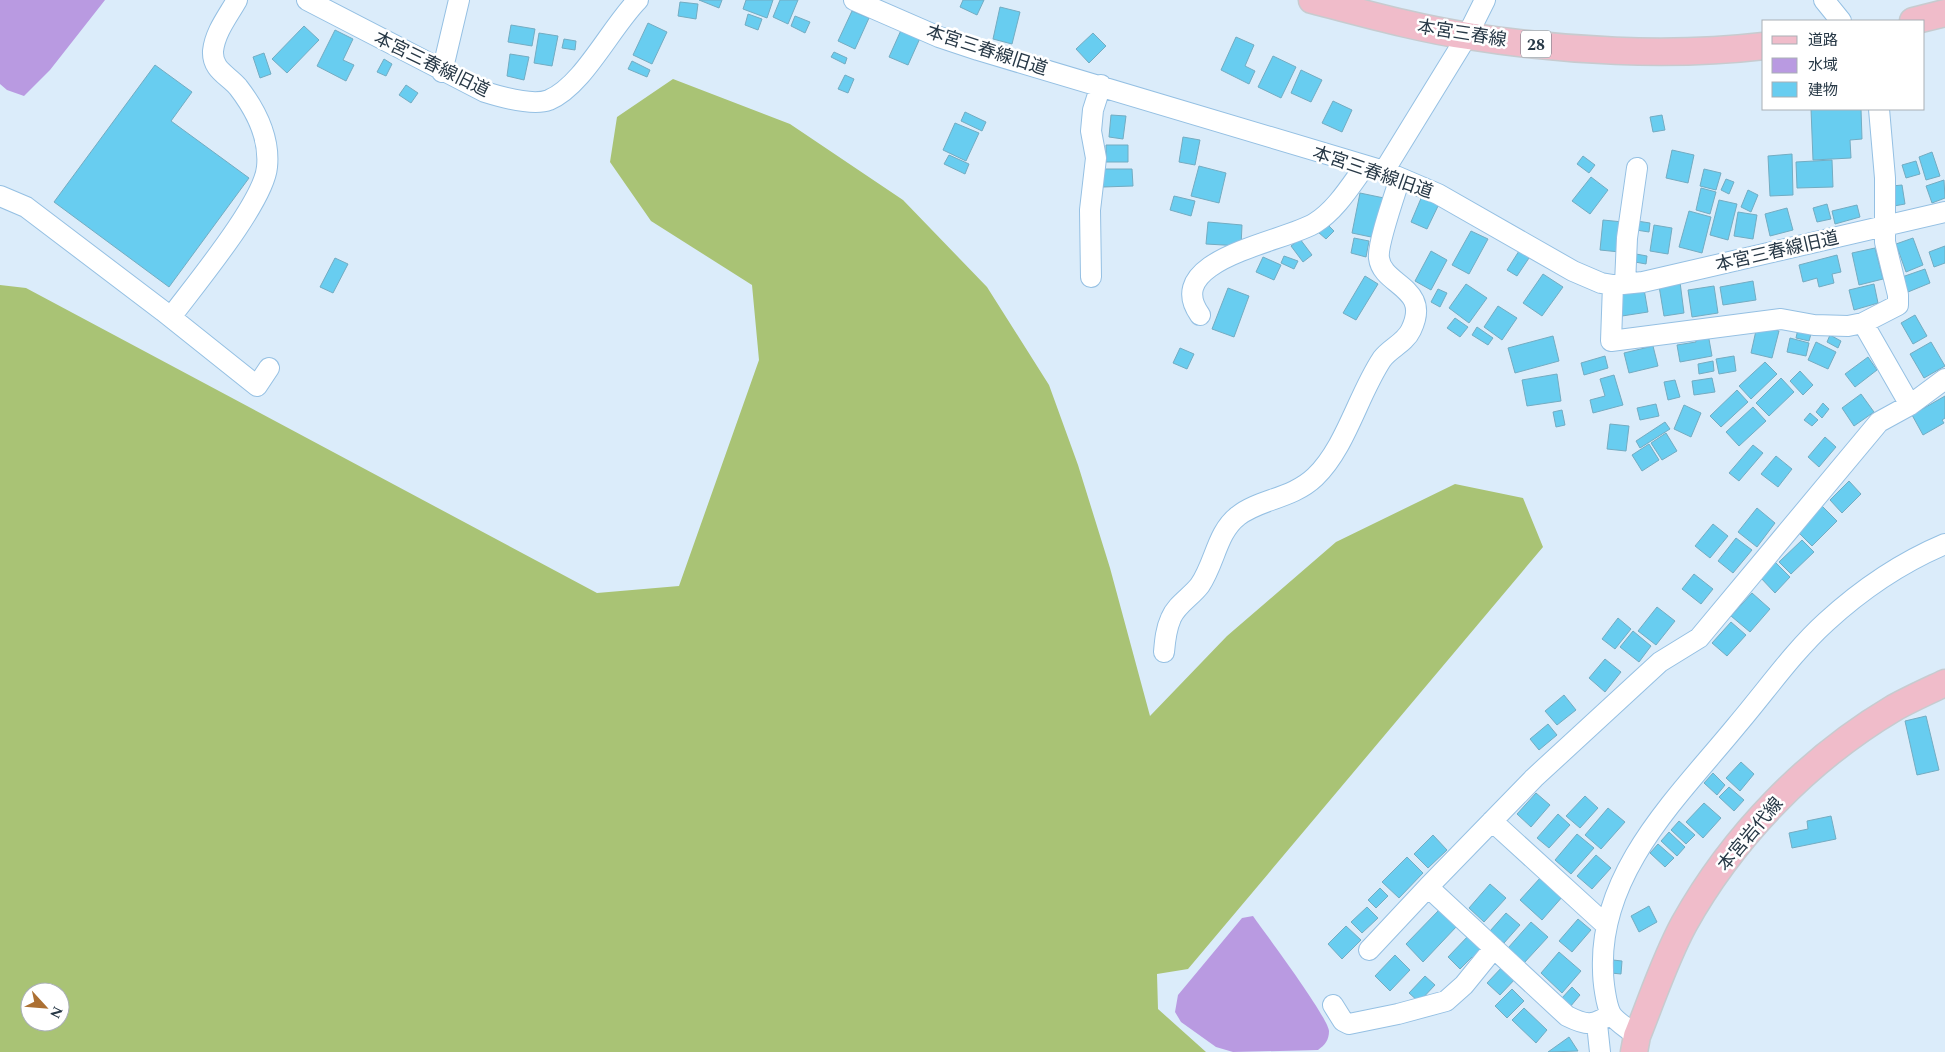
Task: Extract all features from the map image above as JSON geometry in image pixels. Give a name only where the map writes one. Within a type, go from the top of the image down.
[{"type":"main road","name":"本宮三春線","points":[[1312,0],[1390,20],[1467,36],[1555,47],[1630,50],[1731,50],[1762,46]]},
{"type":"main road","points":[[1917,20],[1945,13]]},
{"type":"main road","name":"本宮岩代線","points":[[1636,1044],[1684,925],[1708,885],[1773,804],[1813,766],[1841,744],[1894,708],[1945,683]]},
{"type":"street","points":[[171,317],[246,214],[257,194],[267,168],[266,145],[260,123],[236,85],[219,71],[214,61],[216,37],[237,0]]},
{"type":"street","name":"本宮三春線旧道","points":[[306,0],[442,72],[485,92],[507,99],[548,101],[565,90],[638,0]]},
{"type":"street","points":[[442,72],[459,0]]},
{"type":"street","name":"本宮三春線旧道","points":[[854,0],[939,37],[1383,172],[1438,194],[1573,271],[1601,283],[1619,284],[1674,275],[1945,212]]},
{"type":"street","points":[[1200,315],[1191,298],[1192,287],[1201,273],[1220,260],[1314,224],[1337,202],[1383,172],[1467,36],[1485,0]]},
{"type":"street","points":[[1824,0],[1839,20]]},
{"type":"street","points":[[1091,277],[1090,219],[1096,158],[1092,131],[1093,110],[1101,86]]},
{"type":"street","points":[[1637,168],[1610,341],[1781,319],[1814,325],[1848,326],[1863,323],[1898,305],[1898,295],[1885,242],[1885,178],[1879,110]]},
{"type":"street","points":[[1164,652],[1171,616],[1201,584],[1231,522],[1248,510],[1296,491],[1317,476],[1332,456],[1383,358],[1403,341],[1411,331],[1417,307],[1411,295],[1384,269],[1379,256],[1383,172]]},
{"type":"street","points":[[0,196],[26,207],[171,317],[257,386],[269,368]]},
{"type":"street","points":[[1863,323],[1910,404]]},
{"type":"street","points":[[1369,950],[1534,778],[1660,662],[1699,638],[1879,422],[1910,404],[1945,379]]},
{"type":"street","points":[[1600,1052],[1604,1019],[1602,945],[1614,898],[1638,848],[1824,623],[1884,575],[1911,559],[1945,544]]},
{"type":"street","points":[[1492,821],[1607,926]]},
{"type":"street","points":[[1428,887],[1567,1016],[1578,1022],[1604,1019],[1636,1044]]},
{"type":"street","points":[[1333,1005],[1343,1020],[1349,1024],[1398,1014],[1446,1000],[1464,986],[1494,948]]},
{"type":"green space","points":[[673,79],[790,124],[903,200],[987,287],[1049,385],[1078,465],[1110,568],[1150,716],[1227,636],[1336,542],[1455,484],[1523,498],[1543,547],[1188,969],[1157,974],[1158,1009],[1206,1052],[0,1052],[0,285],[26,288],[597,593],[679,586],[759,360],[752,285],[651,221],[610,162],[617,117]]},
{"type":"water","points":[[0,0],[105,0],[50,70],[24,96],[7,90],[0,84]]},
{"type":"water","points":[[1253,916],[1308,993],[1326,1023],[1329,1031],[1328,1037],[1325,1044],[1318,1050],[1233,1052],[1216,1047],[1181,1022],[1175,1012],[1178,995],[1242,918]]},
{"type":"building","points":[[699,0],[722,0],[719,8]]},
{"type":"building","points":[[746,0],[773,0],[767,18],[743,9]]},
{"type":"building","points":[[780,0],[798,0],[788,24],[773,17]]},
{"type":"building","points":[[963,0],[984,0],[977,15],[960,7]]},
{"type":"building","points":[[680,2],[698,4],[696,19],[678,16]]},
{"type":"building","points":[[1000,7],[1020,12],[1012,44],[993,39]]},
{"type":"building","points":[[852,11],[869,18],[855,49],[838,41]]},
{"type":"building","points":[[748,14],[762,19],[758,30],[745,25]]},
{"type":"building","points":[[795,16],[810,22],[805,33],[791,26]]},
{"type":"building","points":[[648,23],[667,32],[652,64],[633,55]]},
{"type":"building","points":[[511,25],[535,29],[532,46],[508,42]]},
{"type":"building","points":[[304,26],[319,40],[287,73],[272,59]]},
{"type":"building","points":[[902,28],[921,36],[908,65],[889,57]]},
{"type":"building","points":[[335,30],[353,39],[343,60],[354,65],[346,81],[317,66]]},
{"type":"building","points":[[539,33],[558,36],[552,66],[534,63]]},
{"type":"building","points":[[1093,33],[1106,46],[1089,63],[1076,49]]},
{"type":"building","points":[[1236,37],[1254,45],[1245,66],[1255,71],[1249,84],[1221,70]]},
{"type":"building","points":[[564,39],[576,41],[575,50],[562,48]]},
{"type":"building","points":[[834,52],[847,58],[845,64],[831,57]]},
{"type":"building","points":[[264,53],[271,74],[260,78],[253,57]]},
{"type":"building","points":[[510,54],[529,57],[524,80],[507,76]]},
{"type":"building","points":[[1273,56],[1296,67],[1281,98],[1258,87]]},
{"type":"building","points":[[384,59],[392,64],[386,76],[377,72]]},
{"type":"building","points":[[632,61],[650,70],[647,77],[628,69]]},
{"type":"building","points":[[155,65],[192,92],[171,121],[249,178],[169,287],[54,202]]},
{"type":"building","points":[[1301,70],[1322,80],[1311,102],[1291,93]]},
{"type":"building","points":[[845,75],[854,79],[848,93],[838,89]]},
{"type":"building","points":[[406,85],[418,93],[411,103],[399,95]]},
{"type":"building","points":[[1333,101],[1352,110],[1342,132],[1322,123]]},
{"type":"building","points":[[1811,110],[1861,110],[1862,139],[1850,140],[1851,158],[1813,160]]},
{"type":"building","points":[[965,112],[986,122],[982,131],[961,121]]},
{"type":"building","points":[[1111,115],[1126,116],[1123,139],[1109,137]]},
{"type":"building","points":[[1662,115],[1665,130],[1653,132],[1650,117]]},
{"type":"building","points":[[955,123],[979,133],[966,161],[943,150]]},
{"type":"building","points":[[1183,137],[1200,140],[1195,165],[1179,162]]},
{"type":"building","points":[[1106,145],[1128,145],[1128,162],[1106,162]]},
{"type":"building","points":[[1672,150],[1694,155],[1688,183],[1666,178]]},
{"type":"building","points":[[1932,152],[1940,176],[1926,180],[1919,157]]},
{"type":"building","points":[[1792,154],[1793,195],[1770,196],[1768,156]]},
{"type":"building","points":[[949,155],[969,164],[965,174],[944,164]]},
{"type":"building","points":[[1583,156],[1595,165],[1589,173],[1577,164]]},
{"type":"building","points":[[1832,160],[1833,187],[1797,188],[1796,162]]},
{"type":"building","points":[[1916,161],[1920,174],[1906,178],[1902,165]]},
{"type":"building","points":[[1199,166],[1226,173],[1219,203],[1191,196]]},
{"type":"building","points":[[1103,169],[1132,169],[1133,186],[1103,187]]},
{"type":"building","points":[[1704,169],[1721,173],[1716,190],[1700,186]]},
{"type":"building","points":[[1591,177],[1608,190],[1590,214],[1572,201]]},
{"type":"building","points":[[1726,179],[1734,182],[1729,194],[1721,190]]},
{"type":"building","points":[[1944,180],[1945,198],[1932,203],[1926,186]]},
{"type":"building","points":[[1902,185],[1905,204],[1894,206],[1892,186]]},
{"type":"building","points":[[1701,188],[1716,192],[1710,214],[1696,210]]},
{"type":"building","points":[[1748,190],[1758,195],[1751,212],[1741,207]]},
{"type":"building","points":[[1360,193],[1384,198],[1376,238],[1352,233]]},
{"type":"building","points":[[1174,196],[1195,201],[1191,216],[1170,210]]},
{"type":"building","points":[[1422,196],[1439,204],[1427,229],[1411,222]]},
{"type":"building","points":[[1719,200],[1737,204],[1728,240],[1710,235]]},
{"type":"building","points":[[1827,204],[1831,219],[1817,222],[1813,208]]},
{"type":"building","points":[[1857,205],[1860,217],[1835,224],[1832,211]]},
{"type":"building","points":[[1787,208],[1793,230],[1770,236],[1765,214]]},
{"type":"building","points":[[1689,211],[1711,217],[1702,253],[1679,247]]},
{"type":"building","points":[[1738,212],[1757,215],[1753,239],[1734,236]]},
{"type":"building","points":[[1603,220],[1623,222],[1620,252],[1600,250]]},
{"type":"building","points":[[1637,221],[1650,223],[1649,232],[1636,230]]},
{"type":"building","points":[[1208,222],[1242,225],[1241,246],[1206,244]]},
{"type":"building","points":[[1326,223],[1334,231],[1326,239],[1318,232]]},
{"type":"building","points":[[1654,225],[1672,228],[1668,254],[1650,251]]},
{"type":"building","points":[[1471,231],[1488,239],[1469,274],[1452,265]]},
{"type":"building","points":[[1354,238],[1369,241],[1366,257],[1351,253]]},
{"type":"building","points":[[1913,238],[1923,265],[1906,272],[1896,244]]},
{"type":"building","points":[[1300,239],[1312,255],[1303,262],[1291,246]]},
{"type":"building","points":[[1945,246],[1945,263],[1934,267],[1929,252]]},
{"type":"building","points":[[1875,248],[1883,279],[1859,285],[1852,253]]},
{"type":"building","points":[[1431,251],[1447,260],[1431,290],[1415,281]]},
{"type":"building","points":[[1519,251],[1529,258],[1517,276],[1507,270]]},
{"type":"building","points":[[1636,254],[1647,256],[1646,264],[1635,262]]},
{"type":"building","points":[[1837,255],[1841,272],[1832,274],[1834,283],[1819,287],[1817,278],[1803,282],[1799,265]]},
{"type":"building","points":[[1284,256],[1298,261],[1294,269],[1281,263]]},
{"type":"building","points":[[1263,257],[1281,265],[1274,280],[1256,272]]},
{"type":"building","points":[[335,258],[348,264],[333,293],[320,287]]},
{"type":"building","points":[[1925,269],[1930,283],[1908,292],[1902,277]]},
{"type":"building","points":[[1543,274],[1563,287],[1542,316],[1523,303]]},
{"type":"building","points":[[1365,276],[1378,284],[1356,320],[1343,313]]},
{"type":"building","points":[[1753,281],[1756,300],[1723,305],[1720,287]]},
{"type":"building","points":[[1680,282],[1684,313],[1664,316],[1659,286]]},
{"type":"building","points":[[1466,284],[1487,298],[1469,323],[1449,308]]},
{"type":"building","points":[[1874,284],[1878,303],[1854,310],[1849,290]]},
{"type":"building","points":[[1714,286],[1718,313],[1692,317],[1688,290]]},
{"type":"building","points":[[1228,288],[1249,296],[1234,337],[1212,329]]},
{"type":"building","points":[[1438,289],[1447,293],[1440,307],[1431,302]]},
{"type":"building","points":[[1644,289],[1648,312],[1622,316],[1618,294]]},
{"type":"building","points":[[1498,306],[1517,318],[1502,340],[1484,327]]},
{"type":"building","points":[[1915,315],[1927,336],[1913,344],[1901,323]]},
{"type":"building","points":[[1455,318],[1468,327],[1460,337],[1447,328]]},
{"type":"building","points":[[1799,324],[1813,327],[1809,341],[1796,338]]},
{"type":"building","points":[[1757,326],[1779,331],[1772,358],[1751,353]]},
{"type":"building","points":[[1477,327],[1493,338],[1488,345],[1472,335]]},
{"type":"building","points":[[1707,328],[1712,356],[1680,362],[1677,345],[1696,342],[1694,331]]},
{"type":"building","points":[[1830,335],[1841,341],[1838,348],[1827,342]]},
{"type":"building","points":[[1553,336],[1559,361],[1515,373],[1508,348]]},
{"type":"building","points":[[1790,338],[1809,343],[1806,356],[1787,352]]},
{"type":"building","points":[[1816,342],[1836,352],[1828,369],[1808,360]]},
{"type":"building","points":[[1931,342],[1945,366],[1924,378],[1910,354]]},
{"type":"building","points":[[1653,346],[1658,366],[1629,373],[1624,353]]},
{"type":"building","points":[[1180,348],[1194,354],[1187,369],[1173,363]]},
{"type":"building","points":[[1605,356],[1608,368],[1584,375],[1581,363]]},
{"type":"building","points":[[1734,356],[1736,371],[1719,374],[1716,359]]},
{"type":"building","points":[[1868,357],[1877,370],[1855,387],[1845,374]]},
{"type":"building","points":[[1713,361],[1714,371],[1699,374],[1698,364]]},
{"type":"building","points":[[1765,362],[1777,374],[1751,399],[1739,386]]},
{"type":"building","points":[[1800,371],[1813,385],[1803,395],[1790,381]]},
{"type":"building","points":[[1557,374],[1561,401],[1527,406],[1522,380]]},
{"type":"building","points":[[1614,375],[1623,405],[1593,413],[1590,400],[1605,396],[1600,379]]},
{"type":"building","points":[[1712,378],[1715,392],[1694,395],[1692,381]]},
{"type":"building","points":[[1781,378],[1794,392],[1769,416],[1756,403]]},
{"type":"building","points":[[1675,380],[1680,397],[1668,400],[1664,382]]},
{"type":"building","points":[[1737,390],[1748,402],[1721,427],[1710,416]]},
{"type":"building","points":[[1861,394],[1874,412],[1854,426],[1842,408]]},
{"type":"building","points":[[1945,396],[1945,418],[1942,420],[1944,423],[1923,435],[1912,415]]},
{"type":"building","points":[[1823,403],[1829,409],[1822,418],[1816,412]]},
{"type":"building","points":[[1656,404],[1659,416],[1640,420],[1637,408]]},
{"type":"building","points":[[1684,405],[1701,413],[1691,437],[1674,429]]},
{"type":"building","points":[[1753,407],[1766,421],[1739,446],[1726,432]]},
{"type":"building","points":[[1562,410],[1565,425],[1556,427],[1553,412]]},
{"type":"building","points":[[1810,413],[1818,420],[1812,426],[1804,420]]},
{"type":"building","points":[[1665,422],[1670,429],[1640,448],[1636,441]]},
{"type":"building","points":[[1610,424],[1629,426],[1626,451],[1607,449]]},
{"type":"building","points":[[1666,433],[1677,451],[1662,460],[1651,443]]},
{"type":"building","points":[[1825,437],[1836,447],[1819,467],[1808,457]]},
{"type":"building","points":[[1649,444],[1659,460],[1642,471],[1632,455]]},
{"type":"building","points":[[1753,445],[1763,453],[1739,481],[1729,473]]},
{"type":"building","points":[[1776,456],[1792,469],[1778,487],[1761,474]]},
{"type":"building","points":[[1849,481],[1861,494],[1842,513],[1830,500]]},
{"type":"building","points":[[1821,505],[1837,521],[1812,546],[1796,530]]},
{"type":"building","points":[[1757,508],[1775,523],[1757,547],[1738,532]]},
{"type":"building","points":[[1713,524],[1728,536],[1710,558],[1695,546]]},
{"type":"building","points":[[1736,538],[1752,550],[1733,573],[1718,561]]},
{"type":"building","points":[[1802,540],[1814,552],[1791,574],[1779,562]]},
{"type":"building","points":[[1775,562],[1790,577],[1775,593],[1760,577]]},
{"type":"building","points":[[1694,574],[1713,589],[1701,604],[1682,589]]},
{"type":"building","points":[[1752,593],[1770,609],[1750,632],[1731,616]]},
{"type":"building","points":[[1657,607],[1675,621],[1656,645],[1638,631]]},
{"type":"building","points":[[1618,618],[1631,629],[1615,649],[1602,639]]},
{"type":"building","points":[[1731,622],[1746,635],[1727,656],[1712,643]]},
{"type":"building","points":[[1633,631],[1651,646],[1639,662],[1620,647]]},
{"type":"building","points":[[1605,659],[1621,672],[1605,692],[1589,678]]},
{"type":"building","points":[[1564,695],[1576,710],[1557,725],[1545,711]]},
{"type":"building","points":[[1926,716],[1939,770],[1917,775],[1905,721]]},
{"type":"building","points":[[1548,724],[1557,735],[1539,750],[1530,739]]},
{"type":"building","points":[[1741,762],[1754,774],[1740,791],[1726,778]]},
{"type":"building","points":[[1713,773],[1725,785],[1717,795],[1704,783]]},
{"type":"building","points":[[1729,787],[1744,800],[1734,811],[1719,797]]},
{"type":"building","points":[[1536,793],[1550,805],[1531,827],[1517,814]]},
{"type":"building","points":[[1585,796],[1598,808],[1580,828],[1566,816]]},
{"type":"building","points":[[1704,803],[1721,818],[1703,838],[1686,822]]},
{"type":"building","points":[[1608,808],[1625,822],[1601,849],[1585,835]]},
{"type":"building","points":[[1558,814],[1570,825],[1549,848],[1537,838]]},
{"type":"building","points":[[1831,816],[1836,839],[1792,848],[1789,833],[1808,829],[1807,821]]},
{"type":"building","points":[[1679,821],[1695,835],[1686,844],[1671,830]]},
{"type":"building","points":[[1669,832],[1685,847],[1677,856],[1661,841]]},
{"type":"building","points":[[1577,834],[1594,848],[1571,874],[1555,860]]},
{"type":"building","points":[[1433,835],[1447,850],[1428,868],[1414,854]]},
{"type":"building","points":[[1658,844],[1674,858],[1665,867],[1650,853]]},
{"type":"building","points":[[1596,855],[1611,868],[1592,889],[1577,876]]},
{"type":"building","points":[[1407,857],[1423,873],[1399,898],[1382,882]]},
{"type":"building","points":[[1541,877],[1563,896],[1542,920],[1520,900]]},
{"type":"building","points":[[1490,884],[1506,898],[1484,922],[1469,908]]},
{"type":"building","points":[[1380,888],[1388,896],[1376,908],[1368,900]]},
{"type":"building","points":[[1649,906],[1657,922],[1639,932],[1631,916]]},
{"type":"building","points":[[1367,907],[1378,918],[1362,933],[1351,922]]},
{"type":"building","points":[[1440,909],[1457,926],[1423,962],[1406,944]]},
{"type":"building","points":[[1506,913],[1520,925],[1504,943],[1490,931]]},
{"type":"building","points":[[1578,919],[1591,930],[1572,952],[1559,941]]},
{"type":"building","points":[[1531,922],[1548,937],[1524,963],[1508,948]]},
{"type":"building","points":[[1346,926],[1361,940],[1342,959],[1328,944]]},
{"type":"building","points":[[1470,934],[1486,950],[1476,961],[1472,957],[1460,969],[1448,957]]},
{"type":"building","points":[[1559,952],[1581,971],[1562,993],[1541,973]]},
{"type":"building","points":[[1395,955],[1410,970],[1390,991],[1375,976]]},
{"type":"building","points":[[1613,960],[1622,961],[1621,974],[1611,973]]},
{"type":"building","points":[[1504,965],[1517,977],[1500,995],[1487,983]]},
{"type":"building","points":[[1425,976],[1435,985],[1419,1002],[1409,993]]},
{"type":"building","points":[[1572,987],[1580,995],[1570,1007],[1561,999]]},
{"type":"building","points":[[1512,989],[1524,1001],[1507,1018],[1495,1006]]},
{"type":"building","points":[[1524,1008],[1547,1030],[1536,1043],[1512,1020]]},
{"type":"building","points":[[1569,1037],[1578,1051],[1548,1052]]}]
